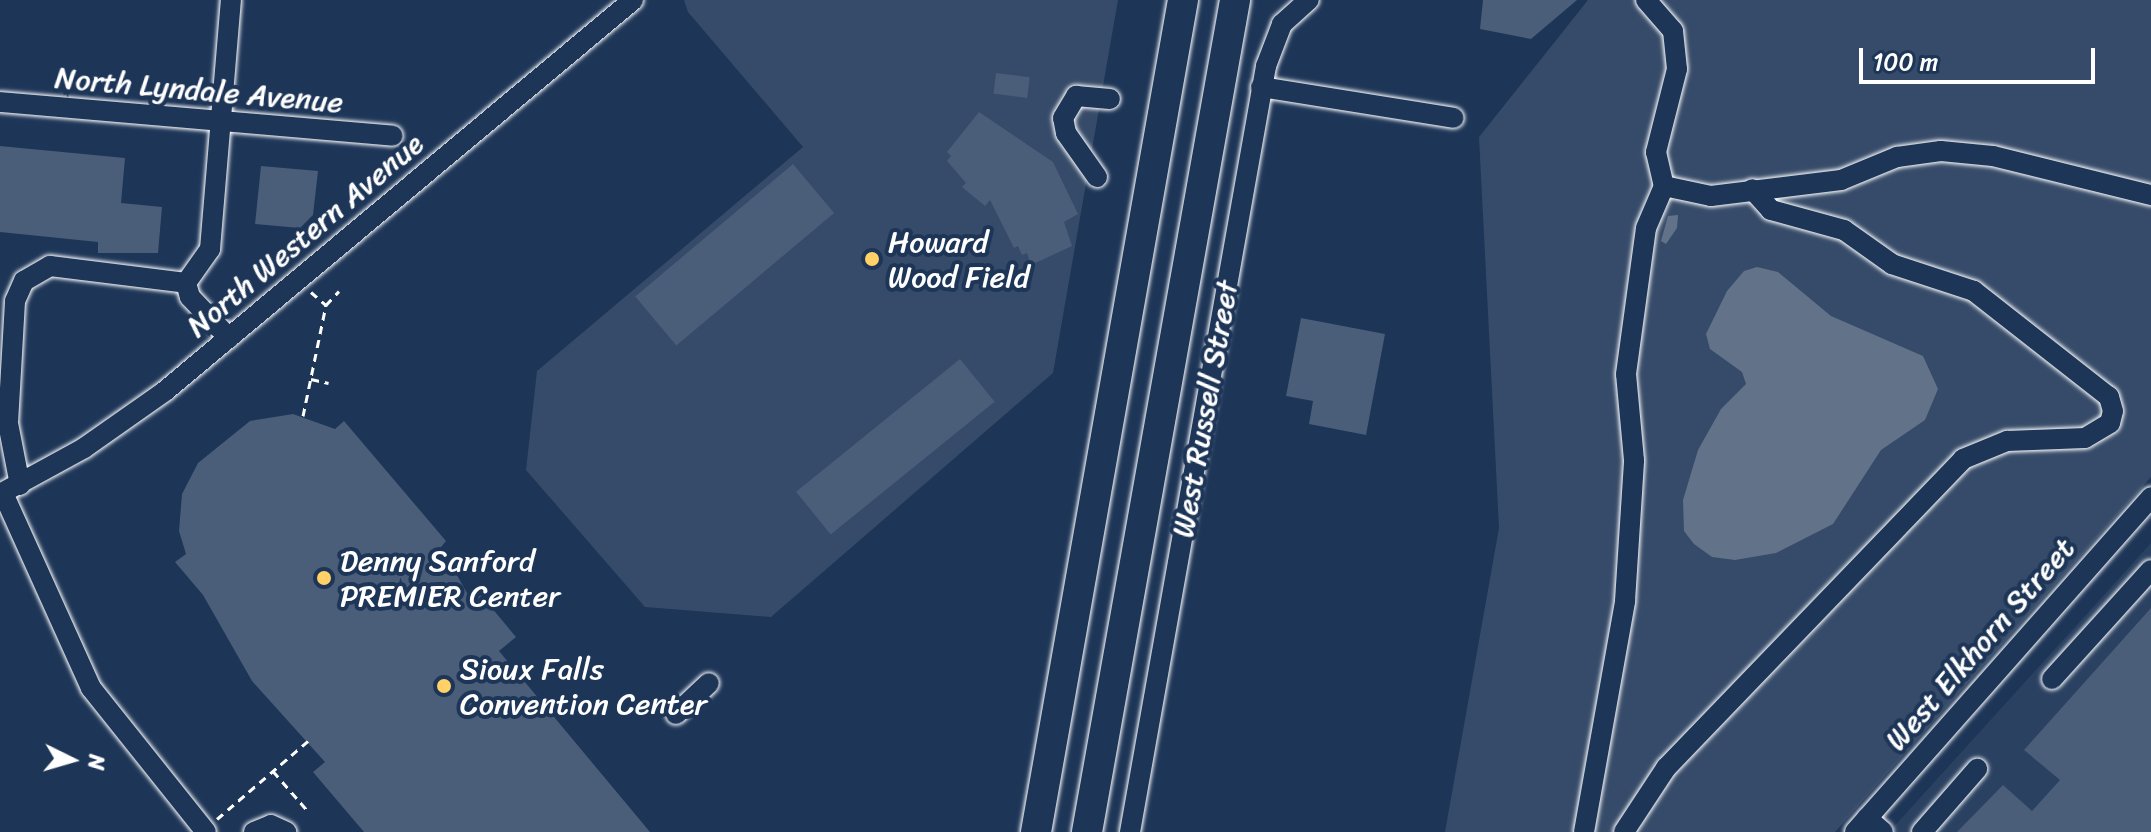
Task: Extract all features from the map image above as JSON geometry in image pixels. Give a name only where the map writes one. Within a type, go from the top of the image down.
[{"type":"highway","points":[[1036,832],[1183,0]]},
{"type":"highway","points":[[1226,49],[1228,0]]},
{"type":"highway","name":"West Russell Street","points":[[1087,832],[1235,0]]},
{"type":"street","points":[[186,283],[210,249],[231,0]]},
{"type":"street","name":"North Western Avenue","points":[[8,491],[120,425],[229,338],[633,0]]},
{"type":"street","name":"West Russell Street","points":[[1130,832],[1261,87],[1282,24],[1309,0]]},
{"type":"street","points":[[1584,832],[1625,601],[1634,460],[1626,374],[1646,228],[1664,186],[1656,152],[1677,69],[1673,31],[1646,0]]},
{"type":"street","points":[[1261,87],[1454,118]]},
{"type":"street","points":[[1097,177],[1066,133],[1063,118],[1076,96],[1110,99]]},
{"type":"street","name":"North Lyndale Avenue","points":[[0,102],[393,136]]},
{"type":"street","points":[[1664,186],[1711,196],[1841,180],[1897,157],[1941,151],[1993,156],[2151,195]]},
{"type":"street","points":[[1624,832],[1674,760],[1963,459],[2007,441],[2085,438],[2110,423],[2113,411],[2109,397],[1974,291],[1892,264],[1844,230],[1771,210],[1752,189]]},
{"type":"street","points":[[186,283],[50,266],[24,281],[15,301],[8,423],[8,491],[91,688],[205,831]]},
{"type":"street","points":[[186,283],[190,297],[229,338]]},
{"type":"street","name":"West Elkhorn Street","points":[[1861,825],[2147,510]]},
{"type":"street","points":[[2052,679],[2151,570]]},
{"type":"street","points":[[676,714],[709,683]]},
{"type":"street","points":[[1922,832],[1977,769]]},
{"type":"street","points":[[254,832],[271,825],[286,832]]},
{"type":"street","points":[[1861,825],[1883,832]]},
{"type":"path","points":[[303,416],[326,305],[339,291]]},
{"type":"path","points":[[311,379],[329,383]]},
{"type":"path","points":[[205,831],[308,741]]},
{"type":"path","points":[[273,771],[307,810]]},
{"type":"shaded area","name":"Howard Wood Field","points":[[684,0],[1118,0],[1053,373],[771,617],[645,607],[526,470],[537,371],[803,147],[688,12]]},
{"type":"shaded area","points":[[1588,0],[2151,0],[2151,477],[1835,832],[1445,832],[1499,528],[1479,137]]},
{"type":"shaded area","points":[[1678,215],[1677,228],[1666,244],[1661,241],[1668,216]]},
{"type":"shaded area","points":[[1757,267],[1778,272],[1831,316],[1923,356],[1938,389],[1925,420],[1881,450],[1833,524],[1776,553],[1735,560],[1712,557],[1694,544],[1684,531],[1683,500],[1698,450],[1721,409],[1746,384],[1742,372],[1710,349],[1706,334],[1727,291],[1744,271]]},
{"type":"shaded area","points":[[2151,543],[2151,832],[1889,832]]},
{"type":"building","points":[[1483,0],[1577,0],[1531,39],[1480,29]]},
{"type":"building","points":[[996,73],[1030,77],[1027,98],[993,94]]},
{"type":"building","points":[[979,112],[1053,162],[1078,214],[1064,222],[1072,246],[1031,265],[1027,253],[1022,255],[1018,246],[1014,248],[990,200],[985,206],[962,187],[966,183],[947,161],[951,156],[947,152]]},
{"type":"building","points":[[0,146],[125,158],[121,203],[162,207],[158,253],[98,253],[98,242],[0,232]]},
{"type":"building","points":[[793,164],[834,213],[676,345],[635,296]]},
{"type":"building","points":[[261,166],[318,171],[313,215],[300,228],[255,224]]},
{"type":"building","points":[[1301,318],[1385,334],[1366,435],[1309,424],[1313,401],[1286,396]]},
{"type":"building","points":[[960,359],[995,402],[831,535],[796,492]]},
{"type":"building","points":[[293,414],[335,429],[344,421],[446,541],[441,547],[471,600],[481,595],[516,637],[499,651],[650,832],[364,832],[313,772],[325,762],[252,681],[203,595],[175,562],[186,554],[179,531],[182,494],[198,463],[250,421]]},
{"type":"building","points":[[2151,608],[2151,832],[1957,832],[2003,785],[2032,811],[2060,780],[2024,750]]},
{"type":"place","name":"Howard Wood Field","points":[[872,259]]},
{"type":"place","name":"Denny Sanford PREMIER Center","points":[[324,578]]},
{"type":"place","name":"Sioux Falls Convention Center","points":[[444,686]]}]
